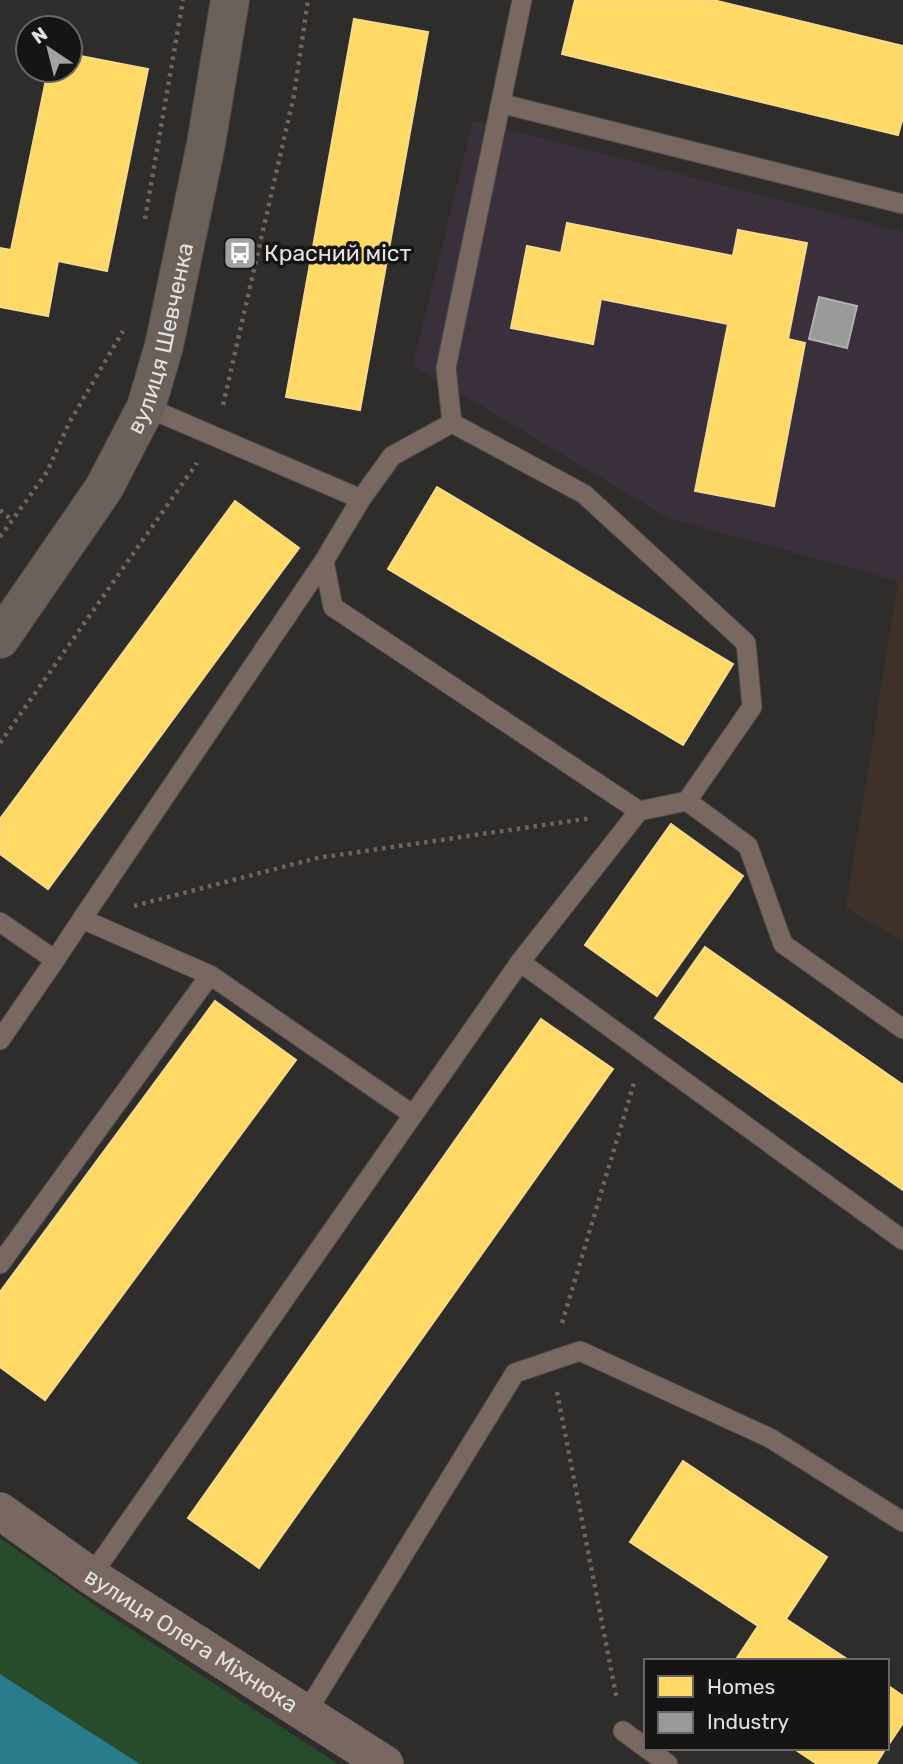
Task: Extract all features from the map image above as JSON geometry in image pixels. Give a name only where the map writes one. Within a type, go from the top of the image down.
[{"type":"main road","name":"вулиця Шевченка","points":[[0,639],[104,488],[146,407],[164,346],[206,144],[230,0]]},
{"type":"street","name":"вулиця Олега Міхнюка","points":[[0,1511],[91,1576],[385,1764]]},
{"type":"lane","points":[[452,423],[446,368],[503,104],[522,0]]},
{"type":"lane","points":[[503,104],[903,204]]},
{"type":"lane","points":[[146,407],[361,499]]},
{"type":"lane","points":[[0,1040],[392,456],[452,423]]},
{"type":"lane","points":[[91,1576],[520,962],[639,811],[687,801],[752,707],[746,643],[584,494],[452,423]]},
{"type":"lane","points":[[324,561],[333,607],[639,811]]},
{"type":"lane","points":[[687,801],[748,846],[783,944],[903,1029]]},
{"type":"lane","points":[[82,919],[210,975],[412,1114]]},
{"type":"lane","points":[[0,922],[55,960]]},
{"type":"lane","points":[[520,962],[903,1240]]},
{"type":"lane","points":[[0,1264],[210,975]]},
{"type":"lane","points":[[306,1713],[515,1373],[580,1350],[770,1438],[903,1522]]},
{"type":"lane","points":[[623,1731],[644,1747]]},
{"type":"lane","points":[[649,1750],[668,1764]]},
{"type":"path","points":[[144,223],[183,0]]},
{"type":"path","points":[[0,743],[215,438],[294,95],[308,0]]},
{"type":"path","points":[[0,537],[47,472],[69,423],[124,328]]},
{"type":"path","points":[[0,510],[12,520]]},
{"type":"path","points":[[82,919],[317,858],[639,811]]},
{"type":"path","points":[[623,1731],[551,1361],[643,1052]]},
{"type":"shaded area","points":[[473,120],[903,232],[903,577],[898,581],[670,519],[413,365]]},
{"type":"shaded area","points":[[903,578],[903,941],[846,908],[898,581]]},
{"type":"green space","points":[[0,1538],[106,1613],[338,1764],[140,1764],[0,1674]]},
{"type":"water","points":[[0,1674],[140,1764],[0,1764]]},
{"type":"building: Homes","points":[[575,0],[713,0],[903,46],[903,117],[898,135],[562,54]]},
{"type":"building: Homes","points":[[354,19],[428,32],[360,410],[286,397]]},
{"type":"building: Homes","points":[[84,57],[148,69],[107,271],[58,261],[48,316],[0,307],[0,248],[11,250],[45,84],[84,84]]},
{"type":"building: Homes","points":[[567,223],[733,256],[738,230],[807,243],[788,339],[805,343],[774,506],[695,491],[728,324],[601,299],[593,344],[511,328],[527,246],[561,253]]},
{"type":"building: Homes","points":[[437,487],[733,664],[683,745],[388,569]]},
{"type":"building: Homes","points":[[235,501],[299,548],[48,889],[0,854],[0,819]]},
{"type":"building: Homes","points":[[671,824],[743,876],[657,996],[585,945]]},
{"type":"building: Homes","points":[[705,947],[903,1085],[903,1190],[655,1018]]},
{"type":"building: Homes","points":[[215,1001],[296,1060],[45,1400],[0,1367],[0,1292]]},
{"type":"building: Homes","points":[[541,1019],[613,1069],[259,1568],[188,1518]]},
{"type":"building: Homes","points":[[683,1461],[827,1557],[786,1619],[847,1659],[736,1659],[758,1626],[630,1542]]},
{"type":"building: Homes","points":[[889,1686],[903,1696],[903,1723],[889,1744]]},
{"type":"building: Homes","points":[[796,1750],[885,1750],[876,1764],[817,1764]]},
{"type":"building: Industry","points":[[819,297],[857,306],[847,348],[809,339]]},
{"type":"place","name":"Красний міст","points":[[240,253]]}]
